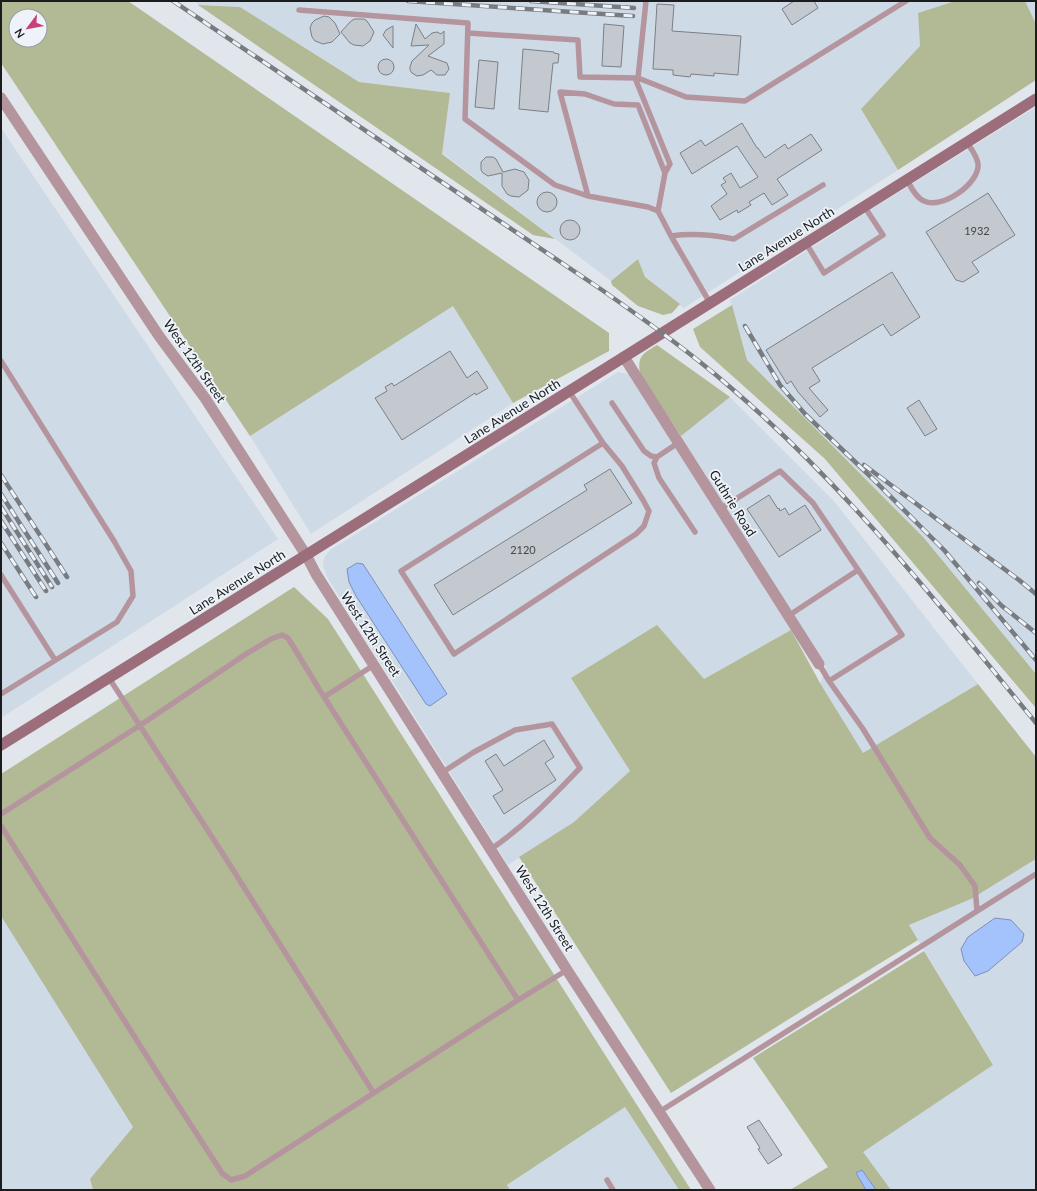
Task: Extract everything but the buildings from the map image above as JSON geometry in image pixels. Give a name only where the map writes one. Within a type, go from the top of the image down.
[{"type":"main road","name":"Lane Avenue North","points":[[1,745],[710,304],[1036,99]]},
{"type":"street","name":"West 12th Street","points":[[1,98],[159,336],[204,398],[306,556],[568,970],[710,1190]]},
{"type":"street","name":"Guthrie Road","points":[[624,357],[819,664]]},
{"type":"lane","points":[[646,1],[637,78],[670,164],[665,173],[658,211],[670,236],[710,304]]},
{"type":"lane","points":[[468,33],[578,40],[580,76],[637,78],[686,97],[745,101],[906,1]]},
{"type":"lane","points":[[299,10],[468,23],[464,119],[555,185],[588,196],[648,207],[658,211]]},
{"type":"lane","points":[[588,196],[560,92],[585,94],[614,104],[638,105],[665,173]]},
{"type":"lane","points":[[907,180],[913,191],[923,201],[930,203],[944,201],[958,193],[971,183],[978,169],[978,162],[967,142]]},
{"type":"lane","points":[[670,236],[685,234],[718,236],[734,239],[823,185]]},
{"type":"lane","points":[[806,243],[824,272],[883,235],[864,206]]},
{"type":"lane","points":[[1,361],[132,571],[133,596],[116,622],[1,694]]},
{"type":"lane","points":[[569,392],[602,443],[622,466],[643,500],[649,511],[644,526],[636,534],[454,654],[401,571],[602,443]]},
{"type":"lane","points":[[612,402],[644,451],[651,456],[657,457]]},
{"type":"lane","points":[[678,443],[657,457],[654,463],[660,478],[695,532]]},
{"type":"lane","points":[[720,510],[780,471],[813,503],[902,635],[829,681]]},
{"type":"lane","points":[[788,616],[858,570]]},
{"type":"lane","points":[[1,575],[55,660]]},
{"type":"lane","points":[[1,814],[139,726],[246,654],[271,639],[282,635],[288,638],[324,697],[518,1000]]},
{"type":"lane","points":[[819,664],[829,681],[863,729],[930,838],[960,864],[975,886],[978,911]]},
{"type":"lane","points":[[324,697],[374,665]]},
{"type":"lane","points":[[109,678],[223,854],[373,1092]]},
{"type":"lane","points":[[443,772],[474,752],[515,730],[552,724],[580,768],[537,813],[502,842],[491,849]]},
{"type":"lane","points":[[1,826],[222,1173],[231,1180],[245,1176],[373,1092],[568,970]]},
{"type":"lane","points":[[659,1112],[1036,874]]},
{"type":"lane","points":[[607,1180],[613,1190]]},
{"type":"shaded area","points":[[197,1],[955,1],[918,13],[920,46],[861,109],[898,170],[684,308],[645,277],[638,259],[611,281],[442,153],[450,93],[359,82],[240,7],[198,5]]},
{"type":"shaded area","points":[[1025,1],[1036,1],[1036,24]]},
{"type":"shaded area","points":[[1036,107],[1036,674],[924,538],[747,360],[730,300],[872,209]]},
{"type":"shaded area","points":[[1,128],[278,539],[1,718]]},
{"type":"shaded area","points":[[453,306],[513,403],[311,534],[250,436]]},
{"type":"shaded area","points":[[618,372],[628,374],[791,630],[704,679],[571,678],[630,771],[574,822],[508,865],[327,577],[323,566],[324,558],[330,550]]},
{"type":"shaded area","points":[[730,397],[834,501],[978,684],[863,754],[820,683],[826,667],[681,436]]},
{"type":"shaded area","points":[[1036,859],[1036,1190],[891,1190],[862,1152],[993,1065],[909,925],[971,899]]},
{"type":"shaded area","points":[[1,916],[133,1127],[90,1179],[93,1190],[1,1190]]},
{"type":"shaded area","points":[[625,1107],[679,1190],[510,1190],[507,1185]]},
{"type":"green space","points":[[1,1],[128,1],[609,333],[609,351],[513,403],[453,306],[250,436],[1,63]]},
{"type":"green space","points":[[955,1],[1025,1],[1036,24],[1036,80],[898,170],[861,109],[920,46],[918,13]]},
{"type":"green space","points":[[198,5],[240,7],[359,82],[450,93],[442,154],[555,239],[533,235]]},
{"type":"green space","points":[[638,259],[645,277],[680,304],[672,313],[663,315],[638,306],[612,285],[611,281]]},
{"type":"green space","points":[[732,305],[747,360],[924,538],[1036,674],[1036,708],[825,459],[700,347],[693,329]]},
{"type":"green space","points":[[657,345],[730,397],[681,436],[640,374],[640,359],[645,353]]},
{"type":"green space","points":[[294,587],[328,619],[691,1190],[679,1190],[625,1107],[507,1185],[510,1190],[93,1190],[90,1179],[133,1127],[1,916],[1,774]]},
{"type":"green space","points":[[657,625],[704,679],[791,630],[820,683],[863,753],[978,684],[1036,757],[1036,859],[971,899],[909,925],[918,940],[671,1093],[519,857],[574,822],[630,771],[571,678]]},
{"type":"green space","points":[[924,951],[993,1065],[863,1152],[891,1190],[876,1190],[862,1170],[856,1173],[866,1190],[790,1190],[828,1167],[753,1058]]},
{"type":"water","points":[[357,563],[363,564],[447,694],[430,706],[426,704],[356,596],[349,582],[347,569]]},
{"type":"water","points":[[995,918],[1011,920],[1024,934],[1022,942],[988,971],[975,976],[964,961],[961,949],[968,937]]},
{"type":"water","points":[[862,1170],[876,1190],[866,1190],[856,1173]]},
{"type":"railway","points":[[173,1],[602,290],[668,337],[715,374],[773,425],[852,506],[928,591],[1036,723]]},
{"type":"railway","points":[[408,1],[633,16]]},
{"type":"railway","points":[[531,1],[634,8]]},
{"type":"railway","points":[[745,326],[780,385],[805,414],[944,550],[1036,660]]},
{"type":"railway","points":[[864,465],[1036,594]]},
{"type":"railway","points":[[1,475],[67,577]]},
{"type":"railway","points":[[1,494],[58,583]]},
{"type":"railway","points":[[1,507],[52,587]]},
{"type":"railway","points":[[1,521],[46,591]]},
{"type":"railway","points":[[1,543],[36,597]]},
{"type":"railway","points":[[979,583],[1002,606],[1036,633]]}]
